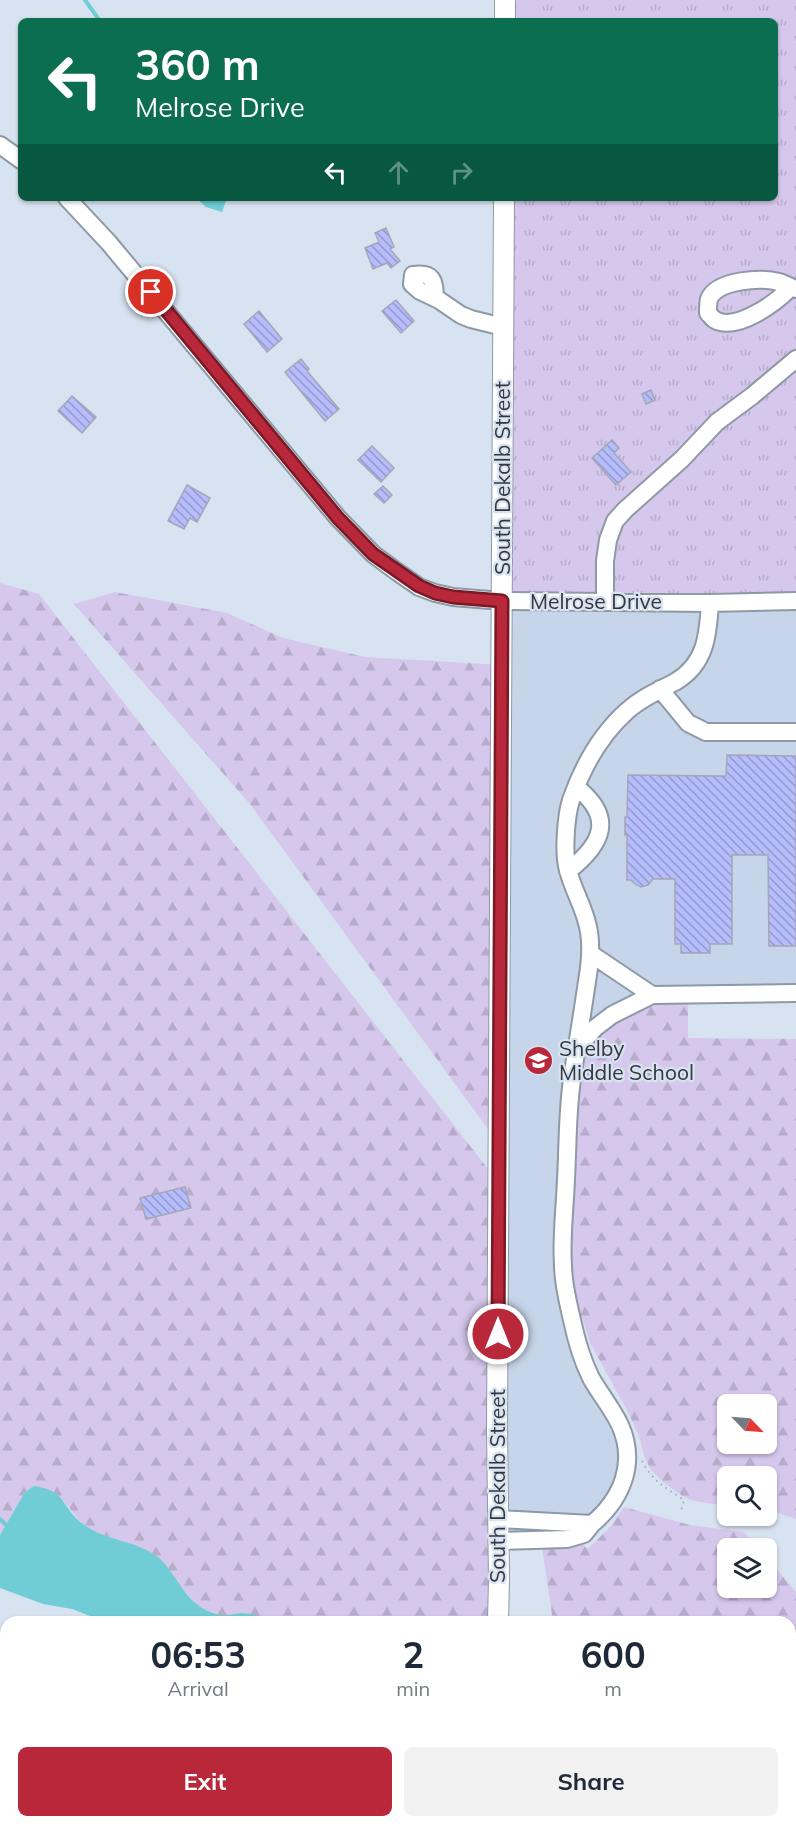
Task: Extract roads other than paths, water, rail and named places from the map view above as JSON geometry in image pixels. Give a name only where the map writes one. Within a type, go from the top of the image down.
[{"type":"main road","points":[[504,18],[505,0]]},
{"type":"main road","name":"South Dekalb Street","points":[[498,1616],[497,1416],[504,201]]},
{"type":"street","points":[[0,145],[18,158]]},
{"type":"street","name":"Melrose Drive","points":[[70,201],[109,243],[338,518],[373,554],[419,586],[453,597],[502,601],[796,602]]},
{"type":"street","points":[[435,298],[465,317],[503,327]]},
{"type":"street","points":[[605,602],[605,561],[608,540],[615,521],[682,459],[717,422],[796,359]]},
{"type":"street","points":[[499,1541],[555,1540],[584,1534],[607,1510],[620,1492],[627,1463],[621,1427],[587,1369],[572,1324],[563,1265],[568,1134],[573,1074],[591,954],[585,915],[568,871],[565,851],[570,804],[586,763],[610,729],[628,710],[686,674],[694,666],[708,634],[710,603]]},
{"type":"street","points":[[660,689],[688,723],[706,732],[796,732]]},
{"type":"street","points":[[568,871],[583,860],[592,849],[600,825],[600,815],[596,806],[576,787]]},
{"type":"street","points":[[591,954],[652,995]]},
{"type":"street","points":[[578,1047],[595,1028],[612,1016],[652,995],[796,993]]},
{"type":"street","points":[[498,1519],[592,1524]]},
{"type":"water","points":[[199,201],[226,201],[222,212],[206,207]]},
{"type":"water","points":[[34,1486],[45,1488],[58,1496],[76,1518],[92,1530],[150,1552],[170,1570],[194,1602],[206,1610],[214,1614],[241,1613],[257,1616],[90,1616],[72,1609],[43,1604],[0,1588],[0,1535],[25,1492]]},
{"type":"waterway","points":[[85,0],[98,18]]},
{"type":"waterway","points":[[0,1519],[5,1524]]},
{"type":"place","name":"Shelby Middle School","points":[[538,1061]]}]
